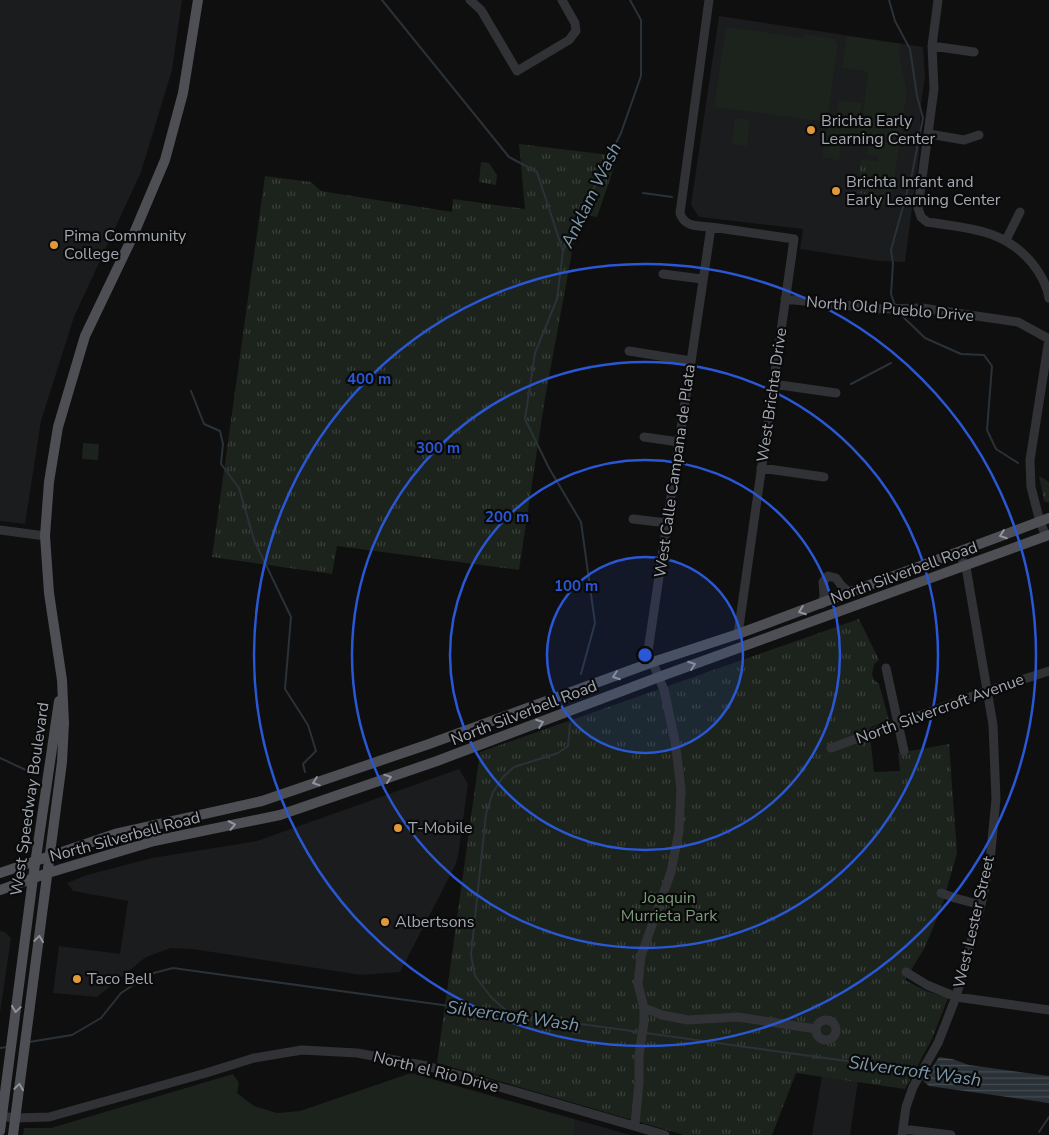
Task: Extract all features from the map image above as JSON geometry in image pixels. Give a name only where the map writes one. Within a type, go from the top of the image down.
[{"type":"main road","name":"West Speedway Boulevard","points":[[13,1135],[62,762],[64,723],[62,680],[49,593],[45,536],[49,482],[58,426],[85,336],[132,238],[165,160],[182,93],[198,0]]},
{"type":"main road","name":"North Silverbell Road","points":[[0,873],[116,834],[258,802],[428,744],[653,662],[822,604],[1044,520]]},
{"type":"main road","name":"North Silverbell Road","points":[[0,890],[48,873],[154,841],[280,815],[436,762],[659,678],[1048,536]]},
{"type":"main road","points":[[738,634],[741,648]]},
{"type":"main road","name":"West Speedway Boulevard","points":[[0,1131],[33,878],[62,680]]},
{"type":"main road","points":[[19,986],[32,988]]},
{"type":"street","points":[[470,0],[480,10],[517,71],[579,32],[576,23],[562,0]]},
{"type":"street","points":[[709,0],[680,213],[686,223],[711,227]]},
{"type":"street","points":[[938,0],[932,46],[934,89],[918,208],[921,216],[927,222],[982,230],[1006,240],[1024,254],[1038,272],[1049,298]]},
{"type":"street","points":[[932,46],[974,52]]},
{"type":"street","points":[[929,134],[964,140],[979,134]]},
{"type":"street","points":[[1006,240],[1020,212]]},
{"type":"street","name":"West Calle Campana de Plata","points":[[635,1125],[644,1022],[644,1008],[638,984],[641,956],[672,872],[680,831],[681,788],[675,741],[664,690],[648,651],[711,227]]},
{"type":"street","name":"West Brichta Drive","points":[[711,227],[794,239],[738,634]]},
{"type":"street","points":[[663,274],[702,280]]},
{"type":"street","name":"North Old Pueblo Drive","points":[[786,299],[922,308],[1018,322],[1049,339]]},
{"type":"street","points":[[1048,536],[1031,487],[1030,460],[1049,339]]},
{"type":"street","points":[[629,352],[691,361]]},
{"type":"street","points":[[773,384],[836,394]]},
{"type":"street","points":[[644,437],[679,442]]},
{"type":"street","points":[[761,468],[824,477]]},
{"type":"street","points":[[633,519],[668,523]]},
{"type":"street","points":[[0,530],[45,536]]},
{"type":"street","name":"West Lester Street","points":[[902,1132],[906,1107],[912,1087],[938,1043],[956,996],[981,905],[990,861],[996,799],[994,725],[966,567],[958,552]]},
{"type":"street","name":"North Silverbell Road","points":[[822,604],[824,596],[823,582],[828,576],[836,578],[850,593]]},
{"type":"street","points":[[886,668],[904,751]]},
{"type":"street","name":"North Silvercroft Avenue","points":[[831,748],[1049,671]]},
{"type":"street","points":[[941,892],[981,905]]},
{"type":"street","points":[[906,972],[927,985],[956,996],[1049,1010]]},
{"type":"street","points":[[644,1008],[662,1015],[688,1020],[738,1017],[816,1029]]},
{"type":"street","name":"North el Rio Drive","points":[[1,1116],[15,1118],[49,1117],[254,1058],[302,1050],[357,1053],[427,1066],[665,1135]]},
{"type":"street","points":[[902,1132],[951,1135]]},
{"type":"shaded area","name":"Pima Community College","points":[[0,0],[182,0],[172,70],[141,172],[74,317],[41,421],[25,524],[0,521]]},
{"type":"shaded area","name":"Brichta Early Learning Center","points":[[719,16],[923,47],[925,76],[921,105],[919,154],[905,262],[879,261],[800,249],[803,229],[699,217],[691,205]]},
{"type":"shaded area","points":[[459,769],[468,784],[458,856],[455,866],[400,972],[361,975],[192,949],[171,948],[146,957],[97,997],[53,993],[59,946],[120,954],[128,901],[73,891],[67,883],[87,875],[152,858],[257,841]]},
{"type":"shaded area","points":[[0,931],[5,932],[11,938],[0,1013]]},
{"type":"shaded area","points":[[939,1057],[969,1065],[1049,1076],[1049,1103],[929,1086],[923,1081]]},
{"type":"shaded area","points":[[822,1076],[858,1081],[850,1135],[812,1135]]},
{"type":"shaded area","points":[[574,1119],[630,1135],[574,1135]]},
{"type":"green space","points":[[726,27],[804,38],[805,34],[835,39],[836,43],[838,43],[827,122],[714,107]]},
{"type":"green space","points":[[847,36],[901,44],[899,54],[907,91],[892,195],[887,206],[870,203],[878,156],[867,155],[869,142],[842,139],[839,160],[822,158],[827,128],[834,118],[862,121],[868,72],[842,68]]},
{"type":"green space","points":[[839,100],[862,103],[859,118],[836,115]]},
{"type":"green space","points":[[735,118],[750,120],[747,146],[732,144]]},
{"type":"green space","points":[[519,144],[618,156],[597,217],[579,214],[544,404],[519,570],[337,546],[332,574],[212,557],[265,176],[311,182],[321,191],[452,212],[453,199],[525,209]]},
{"type":"green space","points":[[861,159],[877,162],[872,195],[857,193]]},
{"type":"green space","points":[[481,162],[489,163],[497,175],[496,185],[479,182]]},
{"type":"green space","points":[[83,443],[99,444],[98,460],[82,459]]},
{"type":"green space","points":[[1039,476],[1049,482],[1049,503],[1044,501]]},
{"type":"green space","name":"Joaquin Murrieta Park","points":[[859,619],[879,660],[874,664],[872,674],[874,680],[879,684],[889,720],[869,728],[874,772],[900,771],[898,753],[949,744],[957,853],[942,906],[925,947],[905,980],[926,991],[948,998],[932,1039],[905,1089],[796,1073],[772,1135],[684,1135],[437,1063],[480,752]]},
{"type":"green space","points":[[411,1073],[574,1119],[574,1135],[23,1135],[24,1128],[51,1128],[233,1074],[239,1083],[237,1093],[254,1106],[277,1113],[300,1111]]},
{"type":"waterway","points":[[382,0],[509,157],[537,172],[563,251]]},
{"type":"waterway","name":"Anklam Wash","points":[[581,674],[595,623],[581,522],[549,468],[525,419],[535,353],[557,299],[563,251],[621,133],[641,76],[641,20],[630,0]]},
{"type":"waterway","points":[[889,0],[895,21],[910,49],[917,96],[923,118],[912,174],[891,250],[893,264],[891,294],[895,305]]},
{"type":"waterway","points":[[643,193],[672,197]]},
{"type":"waterway","points":[[897,311],[925,338],[961,354],[984,355],[992,366],[987,430],[996,449],[1018,463]]},
{"type":"waterway","points":[[851,384],[891,363]]},
{"type":"waterway","points":[[191,391],[204,424],[220,431],[223,444],[221,464],[239,488],[254,540],[291,617],[285,689],[308,725],[316,751],[303,764],[305,772]]},
{"type":"waterway","name":"Anklam Wash","points":[[509,1013],[491,997],[475,976],[471,955],[486,814],[493,792],[503,777],[514,767],[558,753],[568,746],[570,724]]},
{"type":"waterway","points":[[0,758],[28,771],[38,773]]},
{"type":"waterway","name":"Silvercroft Wash","points":[[29,1042],[72,1035],[101,1018],[121,993],[150,974],[173,968],[639,1032]]},
{"type":"waterway","name":"Silvercroft Wash","points":[[646,1033],[919,1071]]},
{"type":"waterway","name":"Silvercroft Wash","points":[[0,1048],[7,1047]]},
{"type":"waterway","points":[[1039,1132],[1049,1117]]},
{"type":"place","name":"Brichta Early Learning Center","points":[[811,130]]},
{"type":"place","name":"Brichta Infant and Early Learning Center","points":[[836,191]]},
{"type":"place","name":"Pima Community College","points":[[54,245]]},
{"type":"place","name":"T-Mobile","points":[[398,828]]},
{"type":"place","name":"Albertsons","points":[[385,922]]},
{"type":"place","name":"Taco Bell","points":[[77,979]]}]
